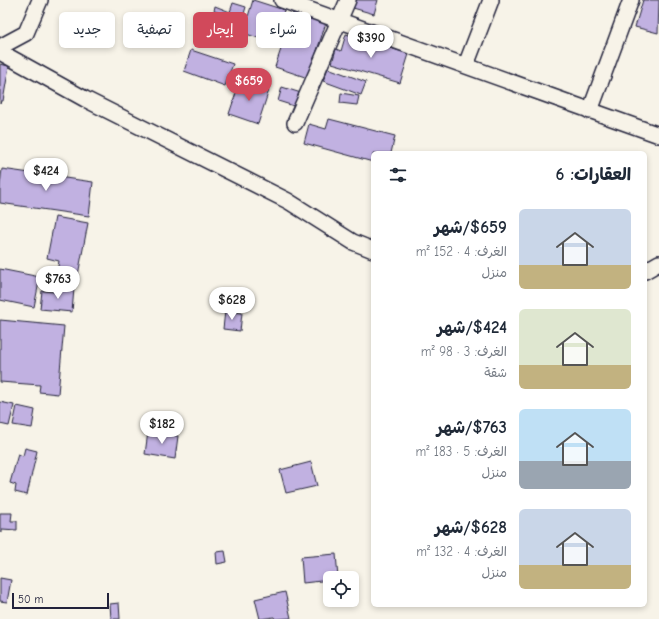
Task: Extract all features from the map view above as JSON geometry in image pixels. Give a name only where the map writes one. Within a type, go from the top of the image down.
[{"type":"street","points":[[0,47],[26,33],[40,0]]},
{"type":"street","points":[[282,0],[659,135]]},
{"type":"street","points":[[295,123],[348,0]]},
{"type":"street","points":[[466,65],[491,0]]},
{"type":"street","points":[[590,110],[631,0]]},
{"type":"street","points":[[0,52],[85,99],[288,202],[353,242],[371,249]]},
{"type":"street","points":[[647,270],[659,262]]},
{"type":"building","points":[[253,0],[284,10],[283,12],[256,12],[256,37],[248,35],[248,16]]},
{"type":"building","points":[[355,0],[378,0],[374,14],[353,8]]},
{"type":"building","points":[[643,0],[659,0],[658,33],[635,27]]},
{"type":"building","points":[[233,3],[246,7],[244,12],[230,12]]},
{"type":"building","points":[[215,6],[230,12],[214,11]]},
{"type":"building","points":[[311,18],[326,23],[308,78],[275,67],[281,48],[311,48]]},
{"type":"building","points":[[346,34],[409,54],[400,83],[332,63],[336,49],[341,51]]},
{"type":"building","points":[[191,50],[233,64],[225,86],[184,71]]},
{"type":"building","points":[[0,64],[9,66],[3,101],[1,101],[0,104]]},
{"type":"building","points":[[328,68],[366,82],[361,95],[323,81]]},
{"type":"building","points":[[240,81],[269,90],[258,124],[229,114]]},
{"type":"building","points":[[282,87],[301,93],[297,107],[278,101]]},
{"type":"building","points":[[341,93],[359,96],[357,105],[340,103]]},
{"type":"building","points":[[329,119],[395,136],[391,151],[371,151],[371,161],[304,143],[309,124],[326,129]]},
{"type":"building","points":[[2,169],[93,182],[89,216],[0,203]]},
{"type":"building","points":[[55,217],[88,223],[78,275],[70,274],[69,279],[62,277],[63,272],[57,271],[59,261],[47,258]]},
{"type":"building","points":[[0,269],[40,277],[34,307],[0,300]]},
{"type":"building","points":[[55,286],[74,288],[72,312],[40,309],[42,291],[54,292]]},
{"type":"building","points":[[225,311],[242,313],[240,331],[223,329]]},
{"type":"building","points":[[0,320],[64,326],[58,394],[39,392],[40,385],[0,382]]},
{"type":"building","points":[[0,402],[14,405],[9,426],[0,424]]},
{"type":"building","points":[[17,406],[35,410],[32,428],[13,425]]},
{"type":"building","points":[[148,432],[178,436],[175,459],[145,454]]},
{"type":"building","points":[[25,448],[37,451],[27,495],[15,492],[16,485],[10,483],[18,454],[23,456]]},
{"type":"building","points":[[311,462],[317,486],[286,493],[280,470]]},
{"type":"building","points":[[0,513],[12,513],[11,521],[17,521],[17,530],[2,529],[2,533],[0,532]]},
{"type":"building","points":[[225,551],[227,562],[217,564],[216,552]]},
{"type":"building","points":[[336,554],[337,571],[323,571],[323,581],[303,583],[301,557]]},
{"type":"building","points":[[0,578],[11,580],[7,602],[0,601]]},
{"type":"building","points":[[285,592],[291,618],[275,619],[274,617],[260,619],[255,599]]},
{"type":"building","points":[[119,603],[120,619],[111,619],[110,604]]}]
